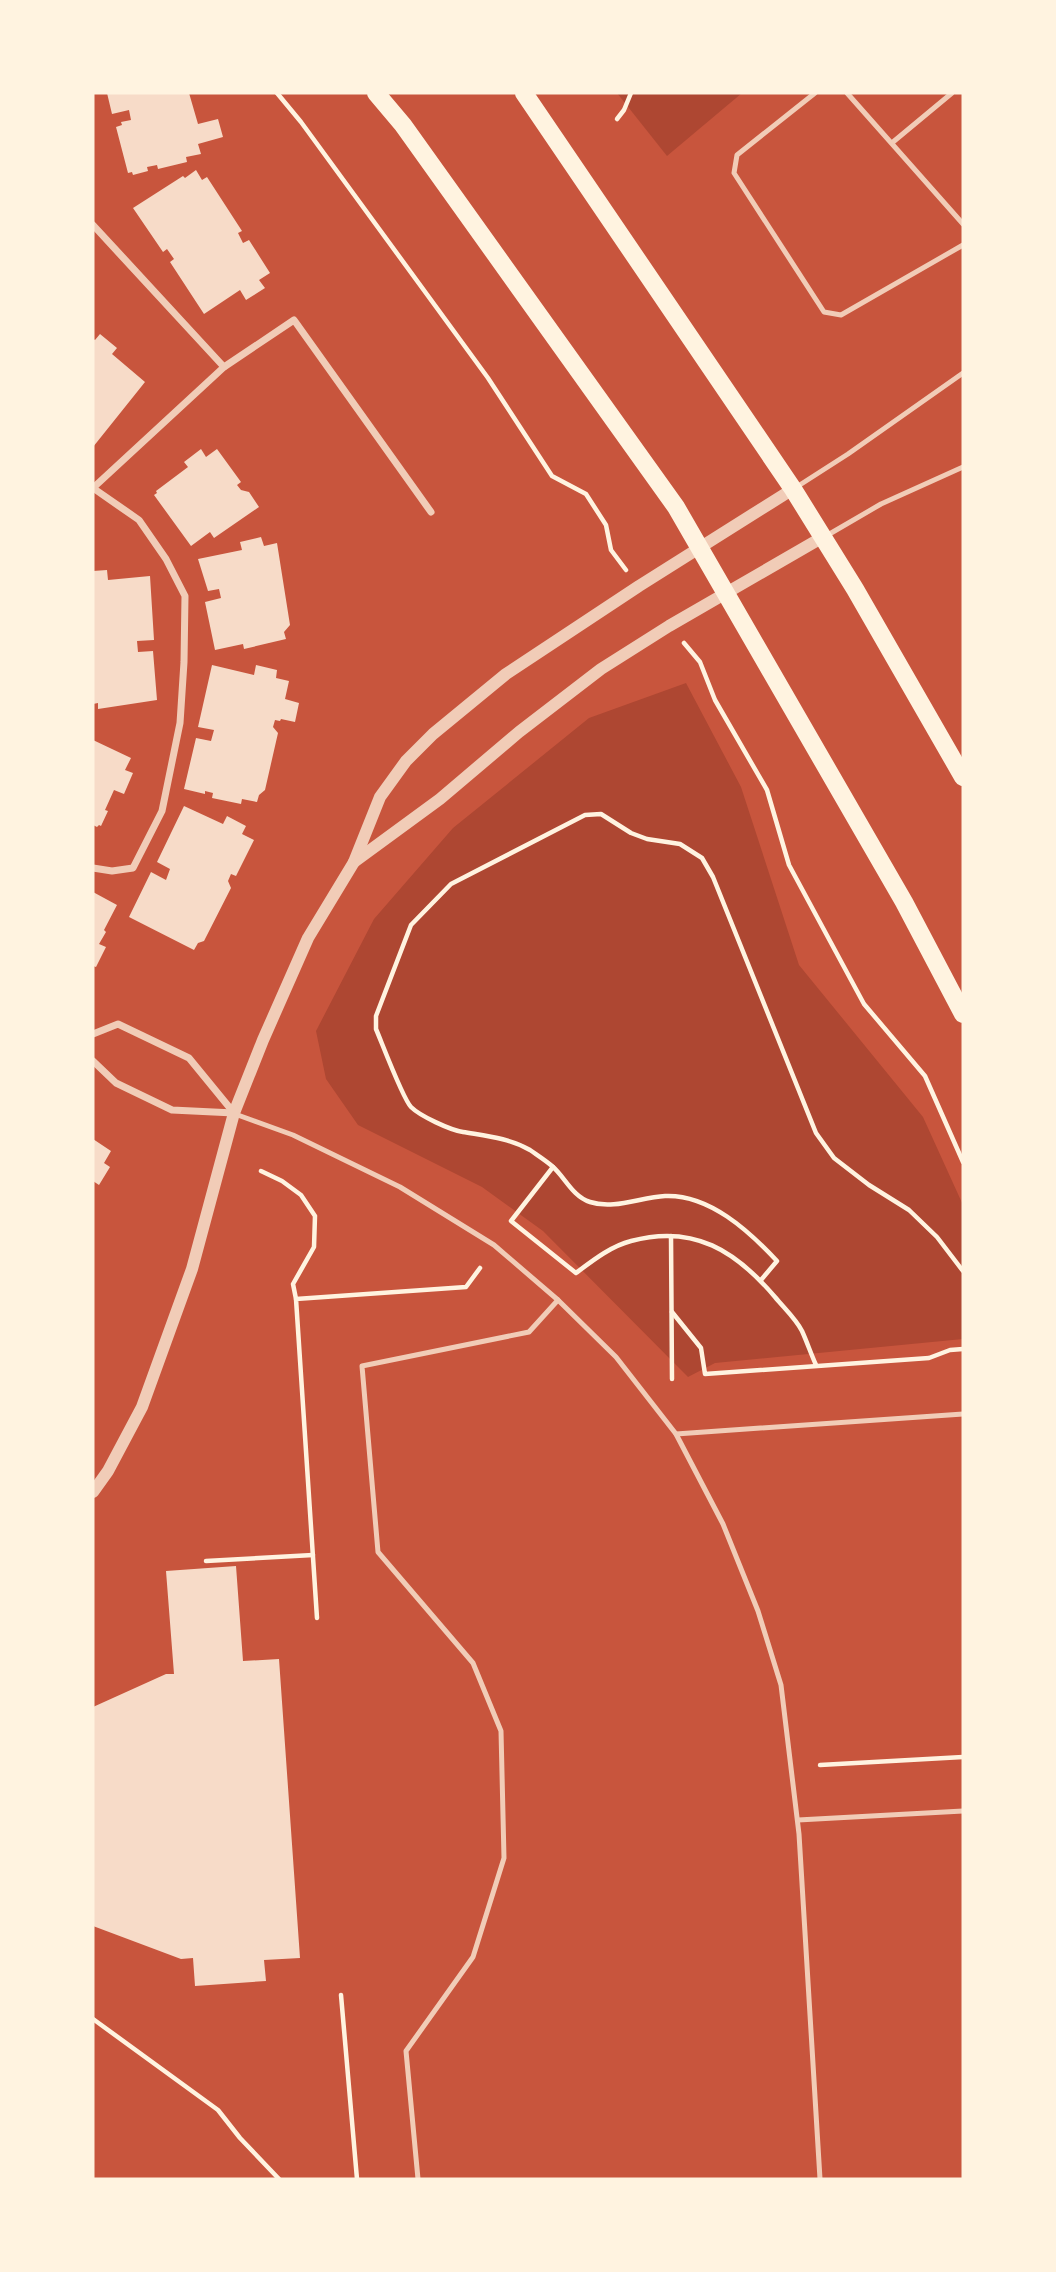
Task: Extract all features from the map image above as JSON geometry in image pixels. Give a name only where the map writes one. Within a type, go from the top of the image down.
[{"type":"main road","points":[[376,93],[403,125],[654,474],[702,548],[897,890],[963,1014]]},
{"type":"main road","points":[[524,93],[793,489],[963,777]]},
{"type":"street","points":[[93,225],[224,367]]},
{"type":"street","points":[[93,868],[112,871],[133,868],[162,811],[180,723],[185,596],[166,559],[139,520],[93,488],[224,367],[294,320],[431,512]]},
{"type":"street","points":[[93,1492],[108,1471],[142,1407],[192,1269],[234,1113],[299,958],[354,862],[380,797],[406,761],[433,734],[506,674],[793,489]]},
{"type":"street","points":[[354,862],[440,799],[519,732],[601,669],[823,537]]},
{"type":"street","points":[[93,1034],[118,1024],[189,1058],[234,1113]]},
{"type":"street","points":[[93,1061],[116,1083],[172,1110],[234,1113]]},
{"type":"lane","points":[[815,93],[737,155],[734,173],[824,312],[841,315],[963,246]]},
{"type":"lane","points":[[847,93],[963,224]]},
{"type":"lane","points":[[893,142],[952,93]]},
{"type":"lane","points":[[793,489],[963,373]]},
{"type":"lane","points":[[823,537],[881,504],[963,467]]},
{"type":"lane","points":[[234,1113],[293,1135],[400,1187],[494,1245],[558,1300],[616,1357],[676,1434],[723,1524],[758,1611],[781,1685],[797,1819],[820,2179]]},
{"type":"lane","points":[[418,2179],[406,2052],[473,1957],[504,1858],[501,1731],[473,1663],[378,1552],[362,1366],[529,1332],[558,1300]]},
{"type":"lane","points":[[676,1434],[963,1414]]},
{"type":"lane","points":[[797,1819],[963,1811]]},
{"type":"path","points":[[617,119],[631,93]]},
{"type":"path","points":[[761,1280],[777,1261],[755,1237],[722,1213],[692,1200],[666,1196],[611,1203],[591,1202],[575,1193],[553,1167],[528,1149],[503,1139],[458,1131],[410,1106],[376,1028],[376,1016],[411,925],[451,884],[585,815],[601,814],[631,833],[647,839],[680,844],[702,858],[713,877],[816,1132],[834,1158],[869,1185],[909,1210],[928,1228],[963,1271]]},
{"type":"path","points":[[553,1167],[511,1221],[576,1273],[596,1258],[630,1241],[671,1236],[700,1240],[733,1255],[761,1280],[801,1328],[816,1365]]},
{"type":"path","points":[[261,1171],[282,1181],[301,1195],[315,1216],[314,1247],[293,1284],[317,1618]]},
{"type":"path","points":[[671,1236],[672,1379]]},
{"type":"path","points":[[296,1299],[466,1286],[480,1268]]},
{"type":"path","points":[[672,1312],[701,1348],[705,1374],[929,1358],[950,1350],[963,1349]]},
{"type":"path","points":[[206,1561],[313,1555]]},
{"type":"path","points":[[820,1765],[963,1757]]},
{"type":"path","points":[[341,1995],[357,2179]]},
{"type":"path","points":[[93,2019],[218,2110],[279,2179]]},
{"type":"shaded area","points":[[617,93],[742,93],[667,156]]},
{"type":"shaded area","points":[[686,683],[741,787],[799,965],[923,1117],[963,1205],[963,1339],[715,1363],[688,1377],[543,1231],[482,1187],[358,1125],[326,1079],[316,1031],[374,919],[453,828],[589,718]]},
{"type":"building","points":[[107,93],[189,93],[198,124],[218,119],[223,137],[198,144],[201,154],[186,157],[187,162],[158,169],[157,165],[147,167],[148,171],[133,175],[132,172],[128,173],[116,127],[122,125],[121,122],[131,120],[129,110],[112,114]]},
{"type":"building","points":[[196,170],[202,180],[207,177],[242,231],[238,233],[243,243],[249,240],[270,273],[259,280],[265,288],[246,300],[240,290],[204,314],[170,262],[174,259],[167,249],[163,252],[133,208]]},
{"type":"building","points":[[100,334],[117,348],[112,354],[145,382],[93,447],[93,339]]},
{"type":"building","points":[[201,449],[206,457],[217,449],[241,482],[237,485],[241,490],[249,492],[259,507],[214,538],[210,532],[191,546],[154,495],[188,467],[184,462]]},
{"type":"building","points":[[261,537],[264,546],[277,543],[290,625],[284,632],[286,639],[244,649],[243,644],[215,650],[205,602],[221,598],[219,589],[208,591],[198,559],[242,550],[240,542]]},
{"type":"building","points":[[107,570],[108,580],[150,576],[154,640],[137,641],[138,652],[153,651],[157,700],[98,709],[98,703],[93,704],[93,571]]},
{"type":"building","points":[[212,665],[254,675],[256,665],[277,670],[276,678],[289,681],[285,699],[299,703],[295,722],[275,720],[273,727],[278,733],[265,790],[259,795],[257,802],[242,799],[241,804],[212,798],[213,793],[184,789],[196,738],[211,741],[214,730],[198,727]]},
{"type":"building","points":[[93,740],[131,758],[125,770],[133,773],[124,794],[114,790],[105,810],[108,811],[101,826],[97,827],[93,825]]},
{"type":"building","points":[[184,806],[223,824],[227,816],[246,826],[242,834],[254,840],[236,876],[231,874],[228,881],[231,888],[204,941],[198,943],[194,950],[129,917],[151,872],[166,880],[170,869],[157,862]]},
{"type":"building","points":[[93,892],[117,905],[99,944],[106,947],[96,967],[93,966]]},
{"type":"building","points":[[93,1139],[111,1151],[104,1163],[110,1167],[99,1185],[93,1181]]},
{"type":"building","points":[[236,1566],[243,1661],[279,1659],[300,1958],[264,1960],[266,1981],[195,1986],[193,1958],[181,1959],[93,1926],[93,1707],[166,1674],[174,1674],[166,1571]]}]
